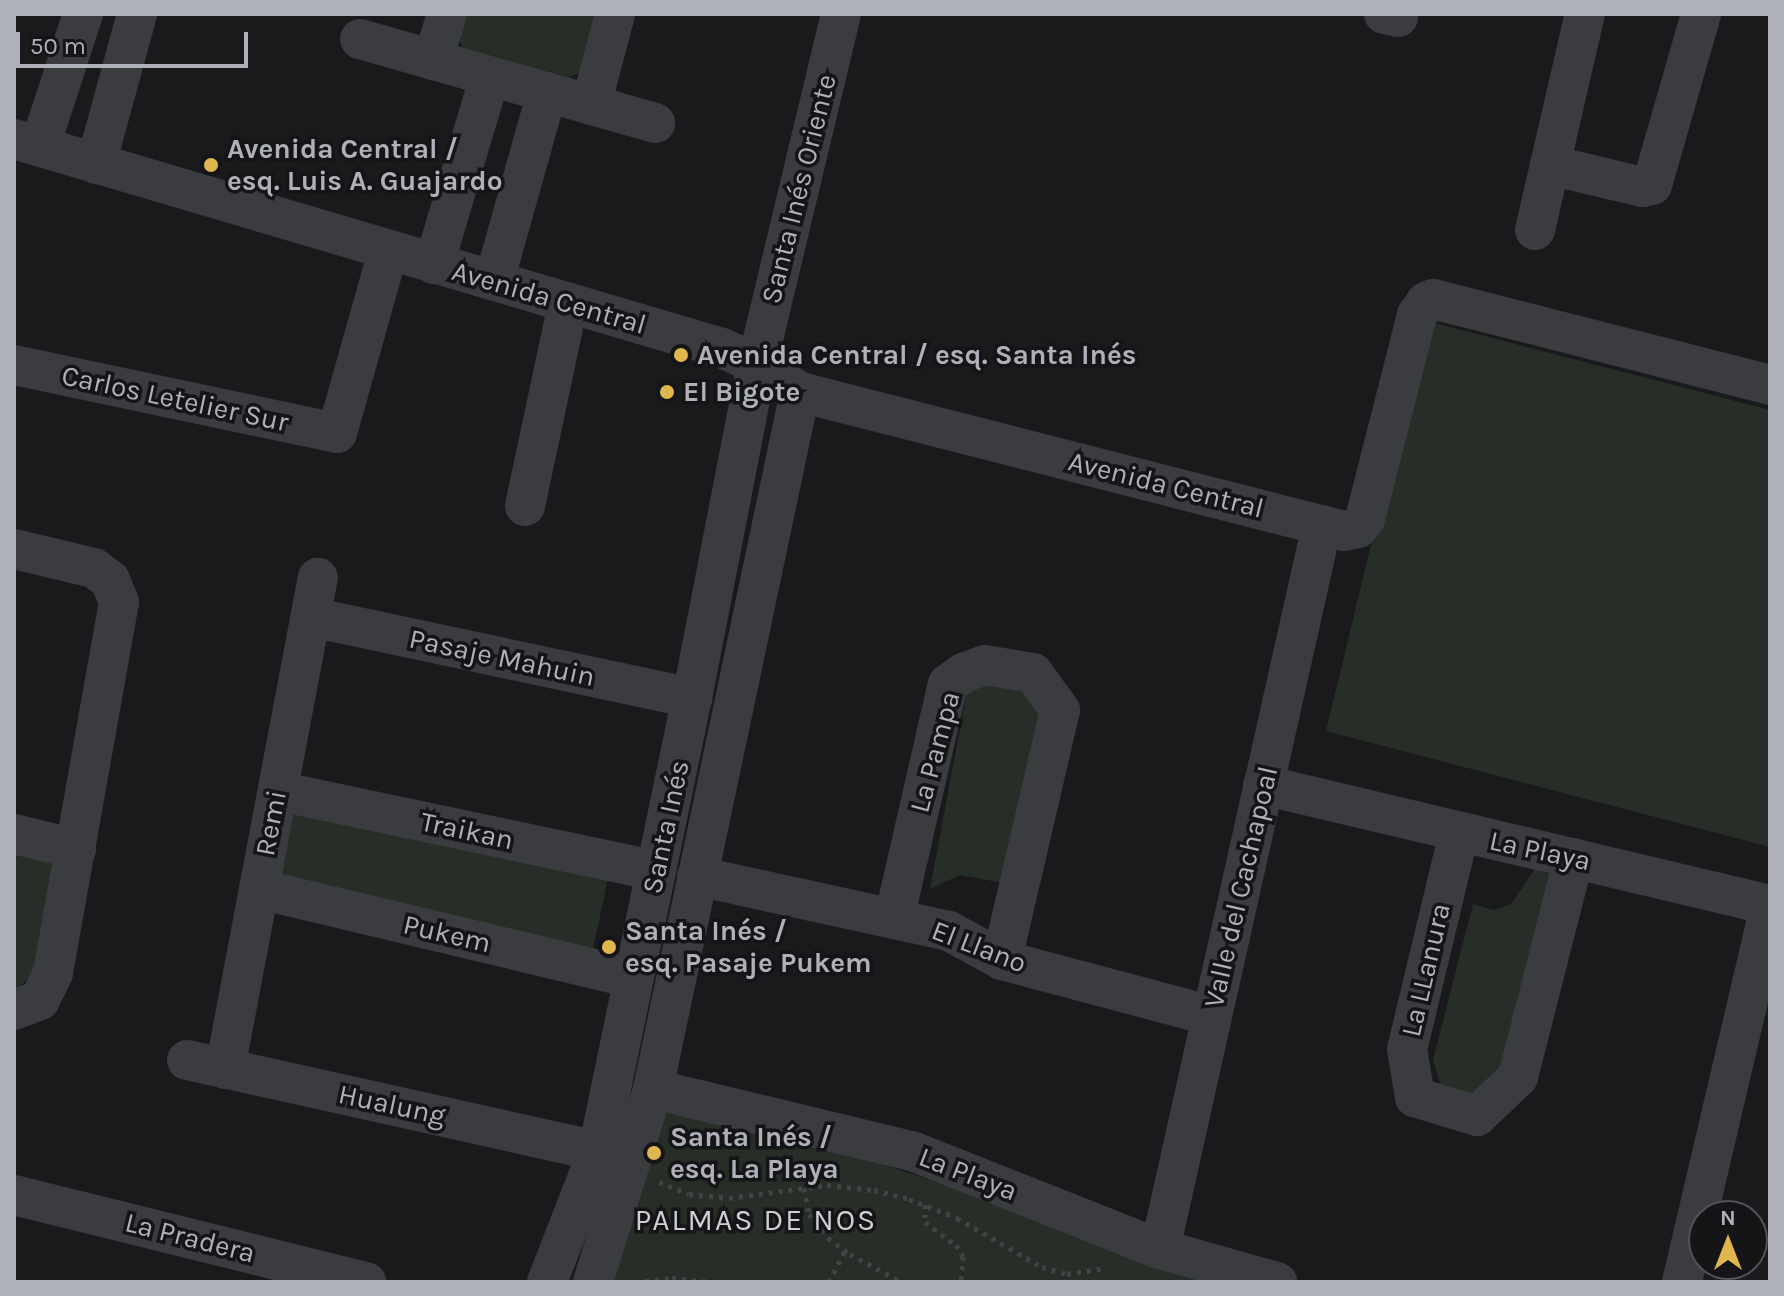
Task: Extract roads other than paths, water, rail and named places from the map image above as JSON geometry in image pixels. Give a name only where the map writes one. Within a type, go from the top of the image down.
[{"type":"street","points":[[27,143],[83,14]]},
{"type":"street","points":[[96,164],[137,14]]},
{"type":"street","points":[[433,60],[447,14]]},
{"type":"street","points":[[591,105],[615,14]]},
{"type":"street","name":"Santa Inés Oriente","points":[[757,364],[841,14]]},
{"type":"street","points":[[1384,14],[1398,17],[1398,14]]},
{"type":"street","points":[[1535,230],[1585,14]]},
{"type":"street","points":[[1550,165],[1642,187],[1656,181],[1701,14]]},
{"type":"street","points":[[360,39],[655,123]]},
{"type":"street","points":[[434,264],[490,76]]},
{"type":"street","points":[[494,281],[547,92]]},
{"type":"street","name":"Avenida Central","points":[[27,143],[722,348],[757,364],[800,392],[1340,526]]},
{"type":"street","name":"Carlos Letelier Sur","points":[[14,365],[337,433],[388,251]]},
{"type":"street","name":"Valle del Cachapoal","points":[[1160,1249],[1263,785],[1340,526],[1365,519],[1420,308],[1433,299],[1770,385]]},
{"type":"street","points":[[525,506],[568,303]]},
{"type":"street","name":"Santa Inés","points":[[593,1282],[614,1157],[634,978],[757,364]]},
{"type":"street","name":"Santa Inés","points":[[547,1282],[653,1089],[800,392]]},
{"type":"street","points":[[14,549],[94,568],[110,580],[119,602],[50,982],[40,1000],[14,1010]]},
{"type":"street","name":"Remi","points":[[206,1064],[259,889],[318,578]]},
{"type":"street","name":"Pasaje Mahuin","points":[[311,617],[692,698]]},
{"type":"street","name":"La Pampa","points":[[894,919],[948,684],[963,673],[985,665],[1033,673],[1060,710],[1002,960]]},
{"type":"street","name":"La Playa","points":[[1263,785],[1770,907],[1682,1282]]},
{"type":"street","name":"Traikan","points":[[278,791],[656,871]]},
{"type":"street","name":"La LLanura","points":[[1459,833],[1407,1049],[1415,1097],[1477,1116],[1518,1077],[1574,858]]},
{"type":"street","points":[[14,834],[76,849]]},
{"type":"street","name":"El Llano","points":[[697,876],[949,931],[1002,960],[1212,1016]]},
{"type":"street","name":"Pukem","points":[[259,889],[634,978]]},
{"type":"street","name":"Hualung","points":[[206,1064],[614,1157]]},
{"type":"street","name":"La Playa","points":[[653,1089],[912,1151],[1160,1249],[1277,1282]]},
{"type":"street","name":"La Pradera","points":[[14,1195],[366,1282]]},
{"type":"place","name":"Avenida Central / esq. Luis A. Guajardo","points":[[211,165]]},
{"type":"place","name":"Avenida Central / esq. Santa Inés","points":[[681,355]]},
{"type":"place","name":"El Bigote","points":[[667,392]]},
{"type":"place","name":"Santa Inés / esq. Pasaje Pukem","points":[[609,947]]},
{"type":"place","name":"Santa Inés / esq. La Playa","points":[[654,1153]]},
{"type":"district","name":"PALMAS DE NOS","points":[[756,1220]]}]
